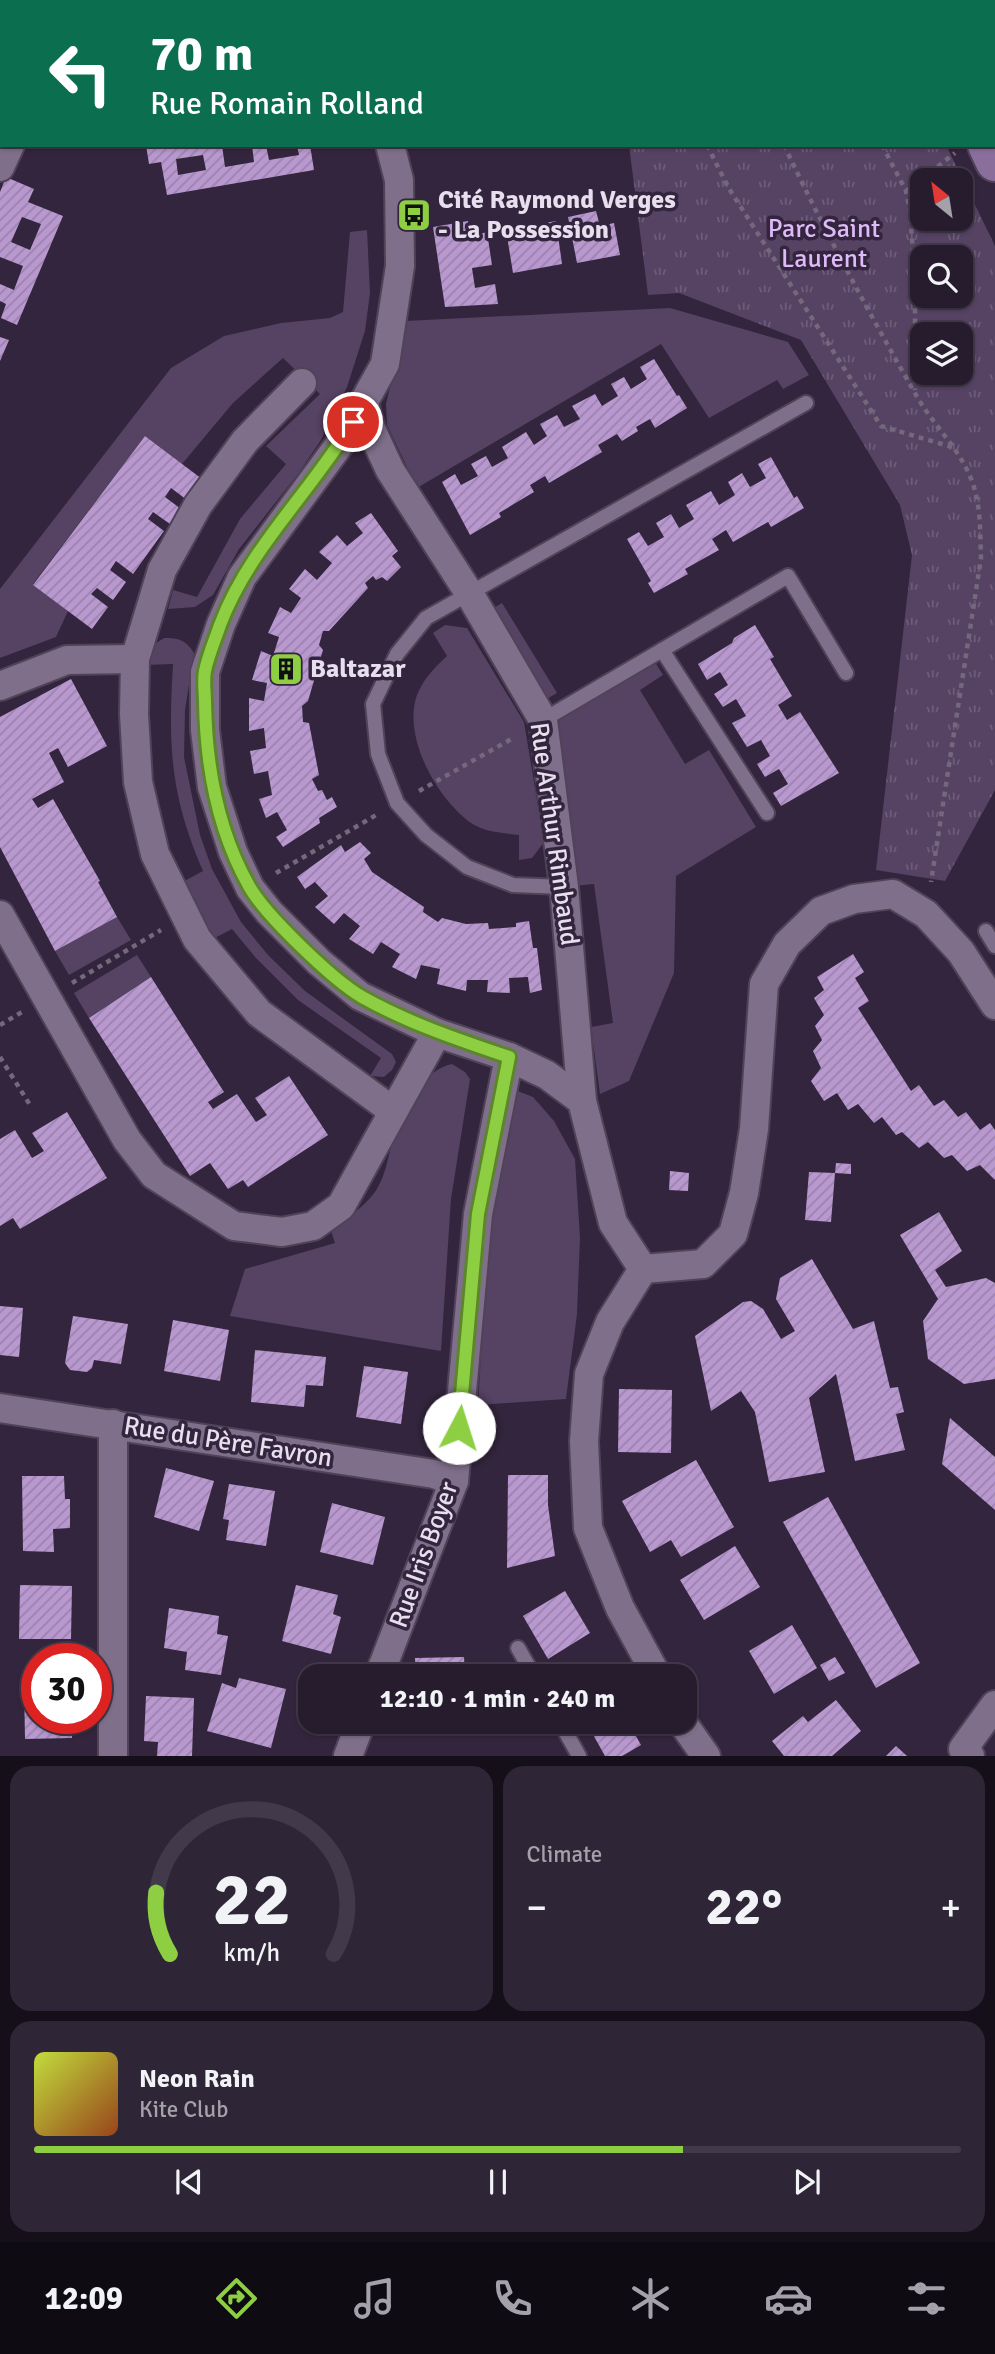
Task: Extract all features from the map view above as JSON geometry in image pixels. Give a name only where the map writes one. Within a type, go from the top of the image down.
[{"type":"main road","points":[[973,147],[995,162]]},
{"type":"street","points":[[0,167],[9,147]]},
{"type":"street","points":[[391,147],[399,180],[400,265],[385,364],[342,441],[290,508],[242,578],[221,624],[205,672],[205,730],[212,787],[233,852],[250,888],[269,912],[319,962],[360,996],[437,1032],[509,1057],[547,1075],[582,1101]]},
{"type":"street","points":[[302,383],[245,441],[198,505],[162,570],[135,659],[134,714],[138,782],[155,854],[197,939],[260,1013],[393,1111]]},
{"type":"street","name":"Rue Arthur Rimbaud","points":[[364,404],[371,429],[390,470],[470,593],[543,720],[564,887],[582,1101],[613,1223],[643,1269]]},
{"type":"street","points":[[0,686],[67,660],[135,659]]},
{"type":"street","points":[[650,1664],[620,1608],[588,1528],[584,1441],[589,1374],[610,1322],[643,1269],[703,1264],[733,1234],[744,1193],[754,1129],[764,984],[787,944],[821,911],[854,899],[893,894],[926,914],[961,952],[995,1005]]},
{"type":"street","points":[[0,915],[127,1140],[154,1175],[234,1226],[282,1233],[313,1226],[341,1206],[437,1032]]},
{"type":"street","name":"Rue Iris Boyer","points":[[384,1664],[454,1481],[478,1214],[509,1057]]},
{"type":"street","name":"Rue du Père Favron","points":[[0,1408],[434,1474],[454,1481]]},
{"type":"street","points":[[113,1424],[113,1755]]},
{"type":"street","points":[[970,1755],[963,1749],[995,1705]]},
{"type":"street","points":[[348,1755],[356,1734]]},
{"type":"street","points":[[691,1734],[706,1755]]},
{"type":"lane","points":[[564,887],[513,885],[467,867],[426,835],[397,803],[378,754],[373,704],[397,654],[426,618],[806,403]]},
{"type":"lane","points":[[543,720],[788,576],[846,673]]},
{"type":"lane","points":[[662,650],[767,813]]},
{"type":"lane","points":[[986,931],[995,946]]},
{"type":"lane","points":[[518,1648],[527,1664]]},
{"type":"lane","points":[[567,1734],[579,1755]]},
{"type":"path","points":[[708,147],[728,187],[881,426],[953,448]]},
{"type":"path","points":[[785,147],[823,228],[927,414],[961,458],[973,482],[979,507],[981,558],[926,914]]},
{"type":"path","points":[[883,147],[906,191],[910,211],[915,283],[915,392]]},
{"type":"path","points":[[906,191],[973,147]]},
{"type":"path","points":[[250,888],[543,720]]},
{"type":"path","points":[[47,998],[186,916]]},
{"type":"path","points":[[0,1057],[30,1105]]},
{"type":"green space","name":"Parc Saint Laurent","points":[[629,147],[947,147],[957,168],[910,168],[910,231],[973,231],[973,201],[995,246],[995,790],[945,881],[876,870],[912,555],[900,505],[801,340],[679,293],[648,295]]},
{"type":"green space","points":[[367,230],[370,293],[365,331],[347,387],[321,440],[239,549],[213,595],[195,607],[168,609],[173,590],[197,597],[240,519],[286,464],[266,446],[320,394],[283,358],[233,403],[182,464],[145,436],[33,584],[68,611],[56,637],[0,658],[0,589],[171,368],[224,336],[281,323],[330,318],[343,312],[350,232]]},
{"type":"green space","points":[[670,308],[788,342],[809,375],[783,389],[777,380],[709,418],[661,344],[417,488],[387,425],[386,404],[405,321]]},
{"type":"green space","points":[[502,603],[557,693],[545,700],[490,610]]},
{"type":"green space","points":[[445,625],[467,628],[524,722],[544,842],[532,858],[519,860],[519,835],[482,828],[458,812],[435,783],[419,747],[414,729],[417,695],[423,683],[447,656],[433,633]]},
{"type":"green space","points":[[164,638],[182,641],[194,653],[185,710],[184,757],[200,835],[212,869],[241,922],[268,955],[305,991],[392,1054],[396,1062],[384,1077],[370,1076],[381,1058],[298,1000],[256,958],[232,929],[211,940],[177,885],[203,871],[184,818],[174,769],[171,720],[173,664],[145,665],[153,645]]},
{"type":"green space","points":[[655,662],[663,675],[640,690],[685,764],[709,750],[756,827],[676,876],[674,973],[629,1081],[600,1094],[591,1027],[613,1023],[594,884],[573,886],[552,734],[558,721]]},
{"type":"green space","points":[[117,917],[131,940],[69,975],[55,951]]},
{"type":"green space","points":[[137,955],[151,977],[89,1018],[74,993]]},
{"type":"green space","points":[[452,1064],[465,1072],[470,1079],[451,1199],[441,1351],[230,1316],[245,1269],[335,1243],[330,1228],[364,1204],[379,1185],[398,1122],[407,1104],[427,1078]]},
{"type":"green space","points":[[515,1090],[533,1097],[554,1121],[575,1159],[580,1238],[577,1314],[566,1399],[478,1405],[489,1220]]},
{"type":"building","points":[[146,147],[222,147],[225,167],[254,162],[252,147],[266,147],[269,160],[299,155],[297,147],[310,147],[314,170],[167,195],[161,162],[149,164]],"holes":[[[203,155],[206,170],[178,175],[176,159]]]},
{"type":"building","points":[[6,177],[34,189],[28,202],[63,216],[17,325],[1,318],[6,304],[0,301],[0,284],[14,290],[23,266],[0,257],[0,192]],"holes":[[[22,217],[41,224],[30,250],[11,242]]]},
{"type":"building","points":[[596,211],[600,226],[614,223],[620,255],[577,263],[568,217]]},
{"type":"building","points":[[468,221],[471,236],[487,232],[492,265],[472,268],[475,288],[495,284],[498,304],[445,307],[433,227]]},
{"type":"building","points":[[556,221],[562,264],[513,273],[506,230]]},
{"type":"building","points":[[0,337],[9,340],[0,361]]},
{"type":"building","points":[[654,359],[687,408],[655,428],[650,419],[636,427],[638,431],[622,441],[617,434],[598,445],[602,452],[549,483],[545,476],[530,485],[534,492],[499,513],[501,517],[470,535],[442,482],[455,474],[461,485],[478,476],[471,464],[486,456],[492,467],[508,458],[502,447],[526,432],[534,445],[547,436],[540,424],[557,415],[564,427],[580,419],[572,406],[595,394],[602,406],[618,396],[611,384],[624,377],[631,389],[647,379],[640,367]]},
{"type":"building","points":[[145,436],[202,479],[187,500],[171,488],[165,497],[181,509],[170,524],[153,512],[148,519],[164,531],[133,574],[116,561],[110,570],[126,582],[113,600],[97,588],[91,594],[108,607],[92,629],[33,585]]},
{"type":"building","points":[[771,457],[794,498],[797,496],[804,508],[771,527],[768,522],[733,542],[726,530],[712,539],[719,550],[685,569],[688,574],[654,593],[648,583],[651,581],[627,539],[639,532],[648,546],[664,537],[656,523],[671,514],[679,528],[694,519],[686,505],[711,491],[719,505],[735,495],[728,482],[742,473],[750,487],[766,478],[758,464]]},
{"type":"building","name":"Baltazar","points":[[371,513],[398,551],[392,556],[401,567],[387,581],[382,577],[376,580],[373,576],[365,583],[368,588],[329,631],[323,631],[319,645],[323,650],[308,701],[302,706],[303,722],[309,723],[319,775],[312,779],[318,791],[322,790],[327,800],[332,797],[337,807],[319,818],[320,823],[283,847],[276,837],[287,830],[277,812],[266,818],[259,799],[272,795],[268,771],[254,774],[250,751],[266,748],[264,728],[249,731],[249,698],[264,701],[267,683],[252,680],[261,651],[273,656],[279,637],[268,633],[280,607],[291,613],[301,598],[289,589],[305,569],[317,580],[332,563],[319,552],[337,535],[347,546],[363,533],[355,523]]},
{"type":"building","points":[[755,625],[774,657],[770,659],[792,696],[778,705],[787,720],[800,712],[839,773],[781,806],[773,793],[788,784],[779,769],[765,777],[757,764],[770,756],[761,740],[747,747],[732,723],[746,716],[736,699],[723,707],[714,694],[728,685],[720,672],[707,680],[698,664]]},
{"type":"building","points":[[71,679],[107,746],[68,767],[58,748],[49,753],[64,782],[32,799],[38,808],[53,799],[100,881],[98,882],[117,917],[55,951],[0,847],[0,717]]},
{"type":"building","points":[[360,842],[371,853],[364,859],[372,872],[424,907],[423,912],[438,922],[442,918],[466,924],[488,923],[489,929],[516,927],[516,923],[529,921],[533,948],[537,948],[542,990],[530,993],[528,977],[509,978],[510,993],[487,992],[488,980],[467,980],[466,991],[437,984],[440,969],[421,965],[416,979],[392,967],[400,954],[381,942],[373,954],[349,939],[360,926],[344,913],[334,924],[315,907],[328,896],[315,882],[305,889],[297,877],[341,845],[345,852]]},
{"type":"building","points":[[853,954],[864,972],[855,978],[869,1001],[858,1008],[911,1091],[919,1085],[934,1106],[944,1100],[958,1117],[966,1112],[980,1130],[990,1123],[995,1130],[995,1180],[980,1165],[967,1171],[952,1155],[944,1158],[928,1142],[919,1148],[902,1132],[896,1135],[882,1117],[874,1123],[858,1104],[848,1110],[837,1093],[824,1101],[811,1081],[821,1068],[813,1051],[822,1040],[815,1026],[824,1015],[814,998],[824,990],[817,977]]},
{"type":"building","points":[[151,977],[224,1092],[208,1102],[213,1109],[237,1094],[256,1122],[267,1115],[255,1098],[289,1076],[328,1135],[248,1187],[243,1180],[228,1189],[210,1163],[190,1176],[89,1018]]},
{"type":"building","points":[[67,1112],[107,1178],[20,1229],[13,1218],[0,1226],[0,1139],[15,1130],[32,1158],[44,1151],[32,1133]]},
{"type":"building","points":[[836,1163],[851,1164],[851,1174],[835,1173]]},
{"type":"building","points":[[670,1171],[689,1173],[688,1191],[669,1190]]},
{"type":"building","points":[[809,1172],[835,1173],[831,1222],[805,1220]]},
{"type":"building","points":[[939,1212],[962,1251],[935,1270],[946,1287],[986,1278],[995,1283],[995,1379],[964,1384],[928,1359],[923,1321],[938,1299],[900,1235]]},
{"type":"building","points":[[812,1259],[853,1329],[874,1321],[890,1388],[898,1387],[904,1412],[896,1414],[905,1450],[855,1461],[836,1374],[809,1398],[825,1472],[769,1482],[755,1412],[741,1391],[711,1411],[695,1336],[743,1302],[751,1301],[763,1309],[781,1339],[795,1331],[776,1299],[780,1278]]},
{"type":"building","points":[[0,1306],[23,1308],[19,1357],[0,1355]]},
{"type":"building","points":[[73,1316],[128,1324],[121,1364],[94,1360],[92,1368],[87,1372],[70,1370],[65,1363]]},
{"type":"building","points":[[173,1320],[229,1330],[220,1381],[164,1371]]},
{"type":"building","points":[[255,1350],[326,1357],[323,1386],[306,1385],[304,1407],[251,1402]]},
{"type":"building","points":[[364,1366],[408,1372],[401,1424],[356,1417]]},
{"type":"building","points":[[619,1389],[672,1390],[671,1453],[618,1452]]},
{"type":"building","points":[[950,1418],[995,1457],[995,1510],[942,1464]]},
{"type":"building","points":[[696,1460],[734,1527],[681,1557],[671,1540],[650,1552],[622,1501]]},
{"type":"building","points":[[166,1468],[214,1481],[199,1531],[154,1517]]},
{"type":"building","points":[[508,1475],[548,1475],[548,1505],[555,1556],[507,1568]]},
{"type":"building","points":[[22,1476],[64,1476],[65,1499],[70,1499],[70,1528],[53,1529],[54,1552],[23,1551]]},
{"type":"building","points":[[229,1484],[275,1491],[266,1546],[226,1540],[229,1520],[223,1519]]},
{"type":"building","points":[[828,1497],[920,1663],[876,1688],[783,1522]]},
{"type":"building","points":[[332,1503],[385,1517],[373,1565],[320,1552]]},
{"type":"building","points":[[735,1546],[760,1587],[704,1620],[680,1580]]},
{"type":"building","points":[[20,1585],[72,1586],[71,1639],[19,1639]]},
{"type":"building","points":[[296,1585],[338,1595],[333,1614],[341,1617],[331,1654],[282,1641]]},
{"type":"building","points":[[565,1591],[590,1633],[548,1659],[523,1616]]},
{"type":"building","points":[[169,1608],[219,1616],[217,1634],[228,1636],[221,1675],[185,1670],[187,1652],[164,1648]]},
{"type":"building","points":[[792,1625],[817,1668],[774,1694],[749,1651]]},
{"type":"building","points":[[464,1657],[464,1664],[415,1664],[415,1658]]},
{"type":"building","points":[[835,1657],[845,1673],[829,1681],[820,1665]]},
{"type":"building","points":[[239,1678],[286,1689],[271,1748],[207,1731],[222,1683],[236,1688]]},
{"type":"building","points":[[146,1696],[194,1698],[192,1756],[157,1756],[158,1742],[144,1741]]},
{"type":"building","points":[[836,1700],[861,1731],[832,1756],[784,1756],[772,1741],[803,1716],[808,1722]]},
{"type":"building","points":[[25,1734],[72,1734],[72,1738],[25,1739]]},
{"type":"building","points":[[593,1734],[635,1734],[641,1745],[622,1756],[605,1756]]},
{"type":"building","points":[[896,1746],[907,1756],[886,1756]]},
{"type":"place","name":"Cité Raymond Verges - La Possession","points":[[414,215]]},
{"type":"place","name":"Baltazar","points":[[286,669]]},
{"type":"route","points":[[353,422],[242,578],[221,624],[205,672],[205,730],[212,787],[233,852],[250,888],[269,912],[319,962],[360,996],[437,1032],[509,1057],[478,1214],[459,1428]]}]
